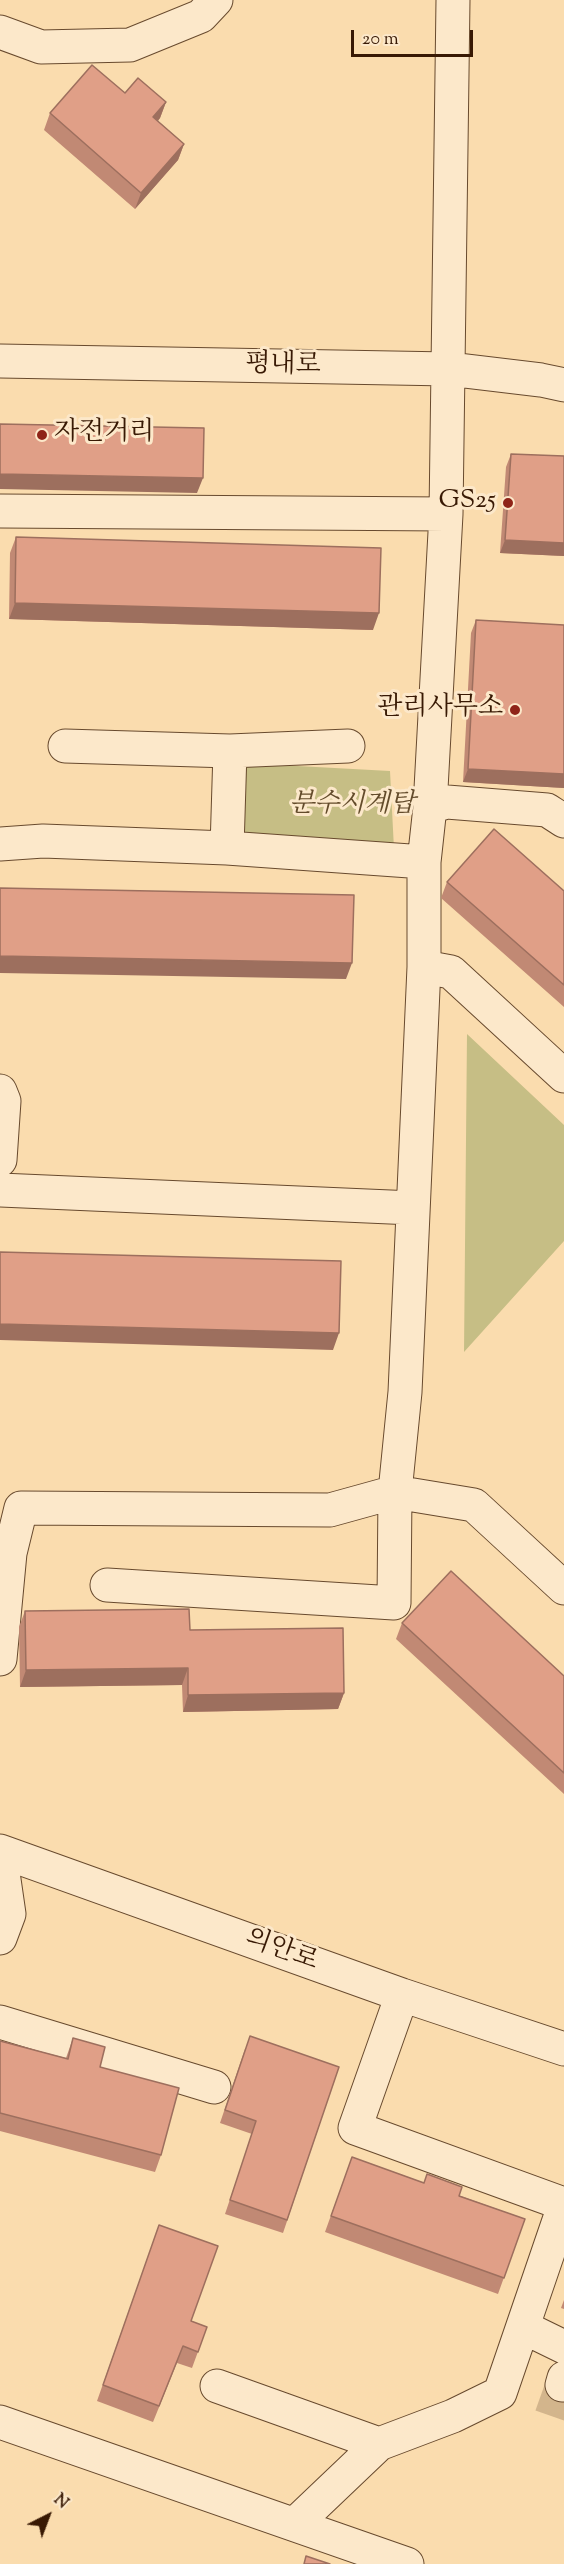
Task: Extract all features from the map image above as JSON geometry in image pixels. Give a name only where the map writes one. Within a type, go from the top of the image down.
[{"type":"street","points":[[0,32],[41,47],[130,45],[201,16],[216,0]]},
{"type":"street","points":[[107,1584],[394,1603],[395,1492],[405,1392],[424,967],[424,862],[430,807],[446,514],[453,0]]},
{"type":"street","name":"평내로","points":[[0,361],[449,369],[542,380],[564,385]]},
{"type":"street","points":[[0,511],[446,514]]},
{"type":"street","points":[[66,746],[230,751],[348,746]]},
{"type":"street","points":[[227,848],[230,751]]},
{"type":"street","points":[[430,807],[447,802],[547,810],[564,822]]},
{"type":"street","points":[[0,844],[43,841],[227,848],[424,862]]},
{"type":"street","points":[[424,967],[451,972],[564,1076]]},
{"type":"street","points":[[0,1091],[4,1101],[0,1160]]},
{"type":"street","points":[[0,1190],[413,1208]]},
{"type":"street","points":[[0,1659],[10,1553],[10,1499],[330,1510],[395,1492],[474,1505],[564,1588]]},
{"type":"street","points":[[0,1852],[9,1914],[0,1938]]},
{"type":"street","name":"의안로","points":[[0,1852],[402,1995],[564,2049]]},
{"type":"street","points":[[295,2524],[380,2444],[453,2416],[500,2394],[564,2205],[355,2128],[402,1995]]},
{"type":"street","points":[[0,2022],[214,2087]]},
{"type":"street","points":[[523,2327],[564,2347]]},
{"type":"street","points":[[217,2386],[380,2444]]},
{"type":"street","points":[[0,2422],[406,2564]]},
{"type":"green space","name":"분수시계탑","points":[[242,763],[390,771],[394,849],[240,837]]},
{"type":"green space","points":[[467,1034],[564,1125],[564,1241],[464,1352]]},
{"type":"building","points":[[92,65],[125,93],[138,78],[166,102],[153,117],[184,144],[141,193],[50,113]]},
{"type":"building","points":[[0,424],[204,428],[203,478],[0,474]]},
{"type":"building","points":[[511,454],[564,456],[564,543],[505,540]]},
{"type":"building","points":[[16,537],[381,548],[379,613],[15,603]]},
{"type":"building","name":"관리사무소","points":[[476,620],[564,625],[564,774],[468,769]]},
{"type":"building","points":[[494,829],[564,891],[564,985],[447,882]]},
{"type":"building","points":[[0,888],[354,895],[352,963],[0,956]]},
{"type":"building","points":[[0,1252],[341,1261],[339,1333],[0,1324]]},
{"type":"building","points":[[451,1571],[564,1676],[564,1773],[402,1623]]},
{"type":"building","points":[[189,1609],[190,1630],[343,1628],[344,1693],[188,1695],[188,1668],[26,1670],[25,1611]]},
{"type":"building","points":[[250,2036],[339,2067],[287,2220],[230,2200],[256,2121],[225,2110]]},
{"type":"building","points":[[73,2038],[105,2047],[100,2067],[179,2088],[161,2155],[0,2113],[0,2041],[68,2059]]},
{"type":"building","points":[[352,2157],[424,2183],[427,2174],[462,2187],[459,2196],[525,2219],[504,2278],[331,2216]]},
{"type":"building","points":[[159,2225],[218,2246],[191,2321],[207,2327],[198,2352],[183,2346],[159,2406],[103,2385]]},
{"type":"building","points":[[306,2556],[330,2564],[304,2564]]},
{"type":"tunnel","points":[[551,2416],[562,2385]]},
{"type":"place","name":"자전거리","points":[[42,435]]},
{"type":"place","name":"GS25","points":[[508,503]]},
{"type":"place","name":"관리사무소","points":[[515,710]]}]
